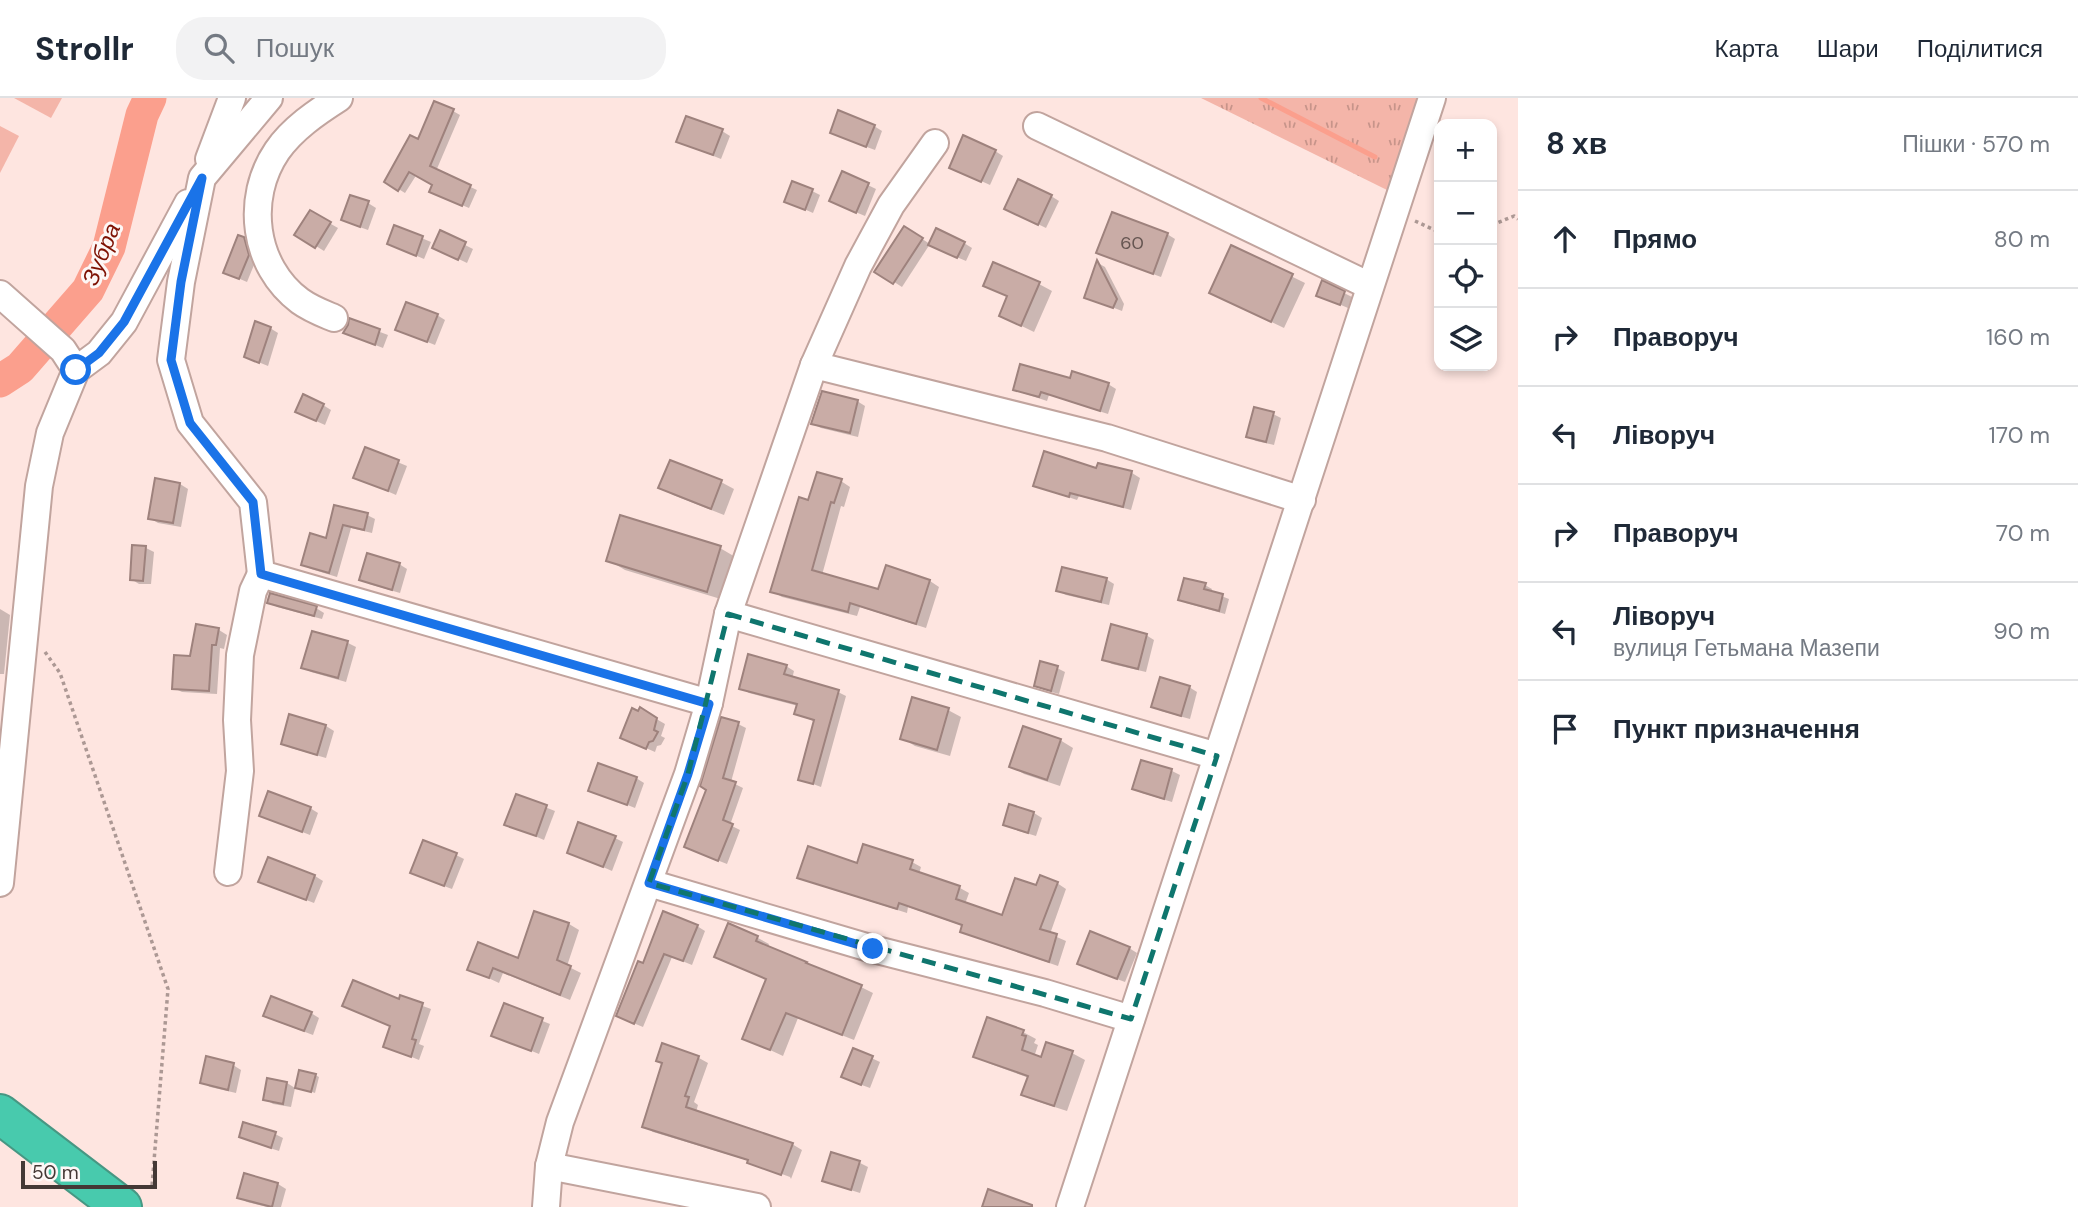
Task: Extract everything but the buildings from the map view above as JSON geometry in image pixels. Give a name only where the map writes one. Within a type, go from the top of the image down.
[{"type":"highway","points":[[0,1114],[137,1196]]},
{"type":"street","points":[[69,360],[99,353],[124,322],[202,178],[232,98]]},
{"type":"street","points":[[228,872],[240,771],[237,720],[240,655],[253,591],[261,574],[253,502],[190,423],[171,360],[181,282],[202,178],[269,98]]},
{"type":"street","points":[[334,318],[299,300],[285,287],[268,262],[260,238],[257,204],[266,170],[278,149],[295,131],[339,98]]},
{"type":"street","points":[[1070,1207],[1432,98]]},
{"type":"street","points":[[1037,127],[1370,286]]},
{"type":"street","points":[[546,1207],[549,1166],[560,1122],[688,774],[709,704],[728,614],[814,365],[858,266],[891,205],[935,143]]},
{"type":"street","points":[[0,294],[69,360]]},
{"type":"street","points":[[0,883],[41,473],[69,360]]},
{"type":"street","points":[[814,365],[1107,438],[1302,500]]},
{"type":"street","points":[[261,574],[709,704]]},
{"type":"street","points":[[728,614],[1217,756]]},
{"type":"street","points":[[649,883],[873,949],[1045,993],[1131,1019]]},
{"type":"street","points":[[549,1166],[757,1207]]},
{"type":"path","points":[[1395,213],[1434,230]]},
{"type":"path","points":[[1497,223],[1514,216],[1518,219]]},
{"type":"path","points":[[25,624],[60,673],[168,989],[137,1196]]},
{"type":"highlighted area","points":[[728,614],[1217,756],[1131,1019],[649,883],[688,774]]},
{"type":"green space","points":[[14,98],[62,98],[51,118]]},
{"type":"green space","points":[[1201,98],[1418,98],[1387,190]]},
{"type":"green space","points":[[0,126],[19,136],[0,173]]},
{"type":"waterway","name":"Зубра","points":[[0,381],[20,368],[88,290],[109,247],[142,115],[150,98]]},
{"type":"waterway","points":[[1261,98],[1375,157]]},
{"type":"route","points":[[76,370],[99,353],[124,322],[202,178],[181,282],[171,360],[190,423],[253,502],[261,574],[709,704],[688,774],[649,883],[873,949]]}]
